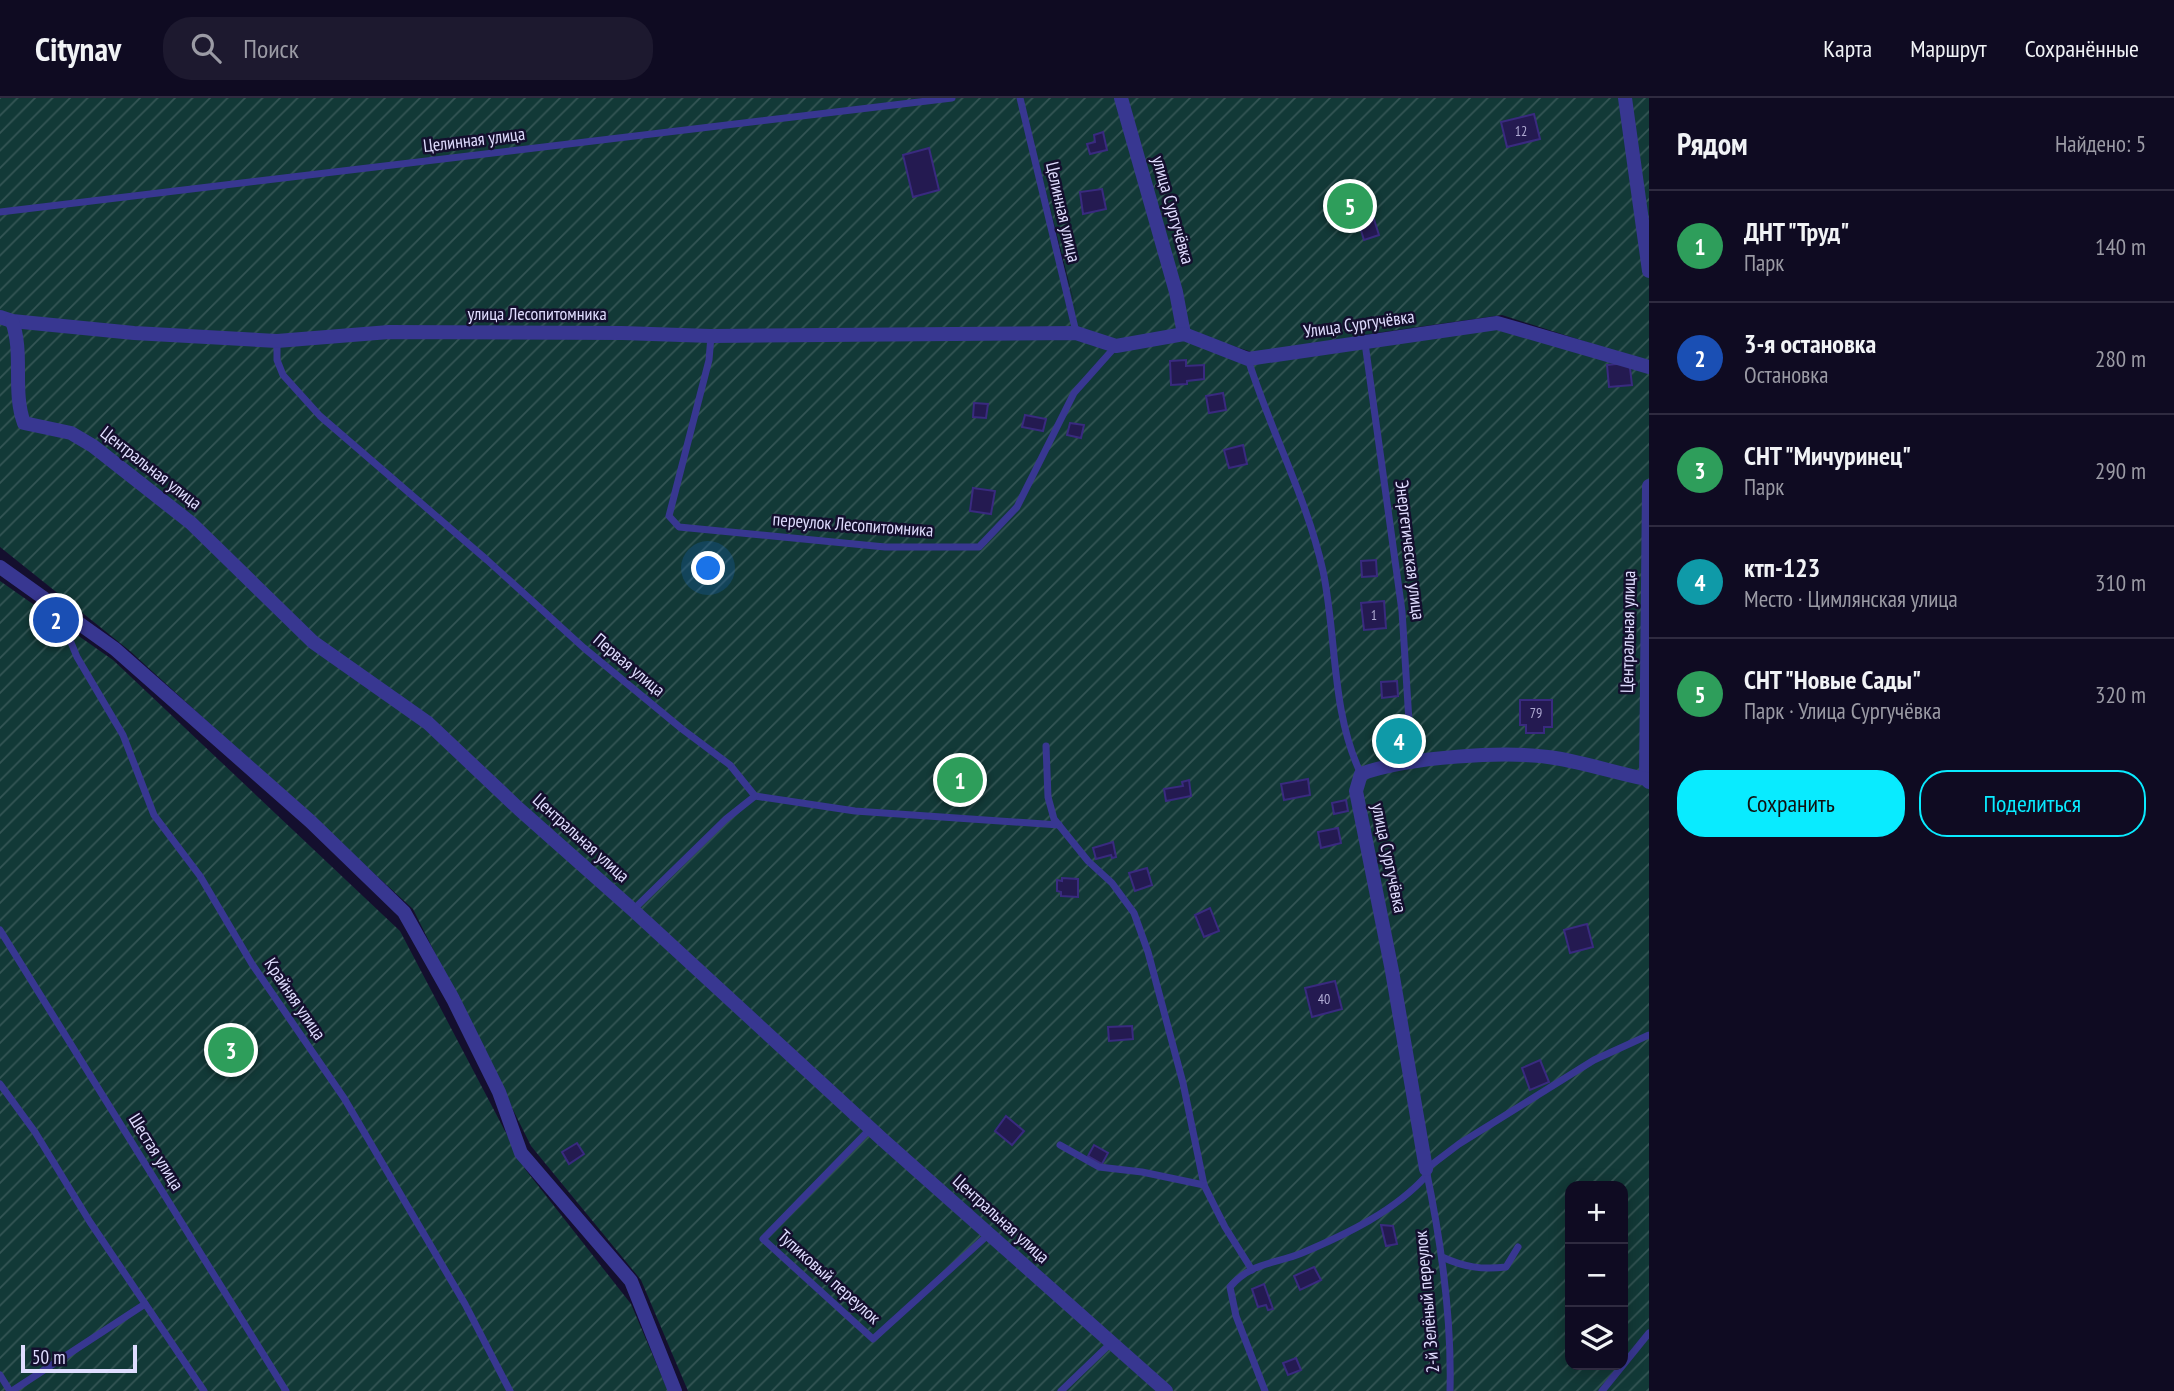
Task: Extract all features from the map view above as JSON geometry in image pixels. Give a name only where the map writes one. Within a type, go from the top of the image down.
[{"type":"street","name":"улица Сургучёвка","points":[[1121,98],[1176,292],[1184,334]]},
{"type":"street","points":[[1625,98],[1649,271]]},
{"type":"street","name":"улица Лесопитомника","points":[[6,319],[134,333],[277,341],[389,332],[622,333],[711,337],[1076,333]]},
{"type":"street","name":"Центральная улица","points":[[6,319],[18,337],[19,408],[24,423],[71,433],[93,446],[191,523],[313,642],[428,723],[870,1128],[1166,1391]]},
{"type":"street","name":"Улица Сургучёвка","points":[[1184,334],[1248,359],[1497,323],[1649,367]]},
{"type":"street","points":[[1076,333],[1116,346],[1184,334]]},
{"type":"street","name":"Центральная улица","points":[[1647,781],[1649,486]]},
{"type":"street","points":[[0,567],[115,649],[310,821],[404,912],[453,999],[499,1092],[521,1153],[631,1281],[675,1391]]},
{"type":"street","points":[[1362,774],[1377,768],[1463,757],[1521,755],[1556,758],[1647,781]]},
{"type":"street","name":"улица Сургучёвка","points":[[1362,774],[1356,791],[1392,971],[1427,1172]]},
{"type":"lane","name":"Целинная улица","points":[[0,212],[952,98]]},
{"type":"lane","name":"Целинная улица","points":[[1020,98],[1076,333]]},
{"type":"lane","name":"переулок Лесопитомника","points":[[711,337],[709,360],[669,516],[679,527],[885,547],[978,547],[1017,507],[1074,393],[1116,346]]},
{"type":"lane","name":"Первая улица","points":[[277,341],[278,360],[283,375],[320,416],[487,560],[584,649],[730,765],[755,796]]},
{"type":"lane","name":"Энергетическая улица","points":[[1365,342],[1402,611],[1410,737],[1418,763]]},
{"type":"lane","name":"улица Сургучёвка","points":[[1248,359],[1314,540],[1323,572],[1349,749],[1362,774]]},
{"type":"lane","name":"Крайняя улица","points":[[75,621],[70,640],[77,657],[123,735],[154,814],[200,876],[253,964],[344,1098],[465,1304],[510,1391]]},
{"type":"lane","points":[[1046,746],[1048,797],[1054,819],[1088,861],[1112,883],[1134,913],[1148,952],[1183,1083],[1204,1185],[1225,1227],[1252,1270]]},
{"type":"lane","points":[[633,909],[726,819],[755,796],[855,811],[1059,825]]},
{"type":"lane","name":"Шестая улица","points":[[0,930],[286,1391]]},
{"type":"lane","points":[[1265,1391],[1236,1316],[1230,1287],[1237,1279],[1263,1263],[1300,1254],[1376,1216],[1412,1192],[1427,1172],[1459,1144],[1594,1060],[1649,1035]]},
{"type":"lane","points":[[0,1084],[35,1132],[204,1391]]},
{"type":"lane","name":"Тупиковый переулок","points":[[870,1128],[763,1239],[873,1339],[989,1234]]},
{"type":"lane","points":[[1060,1145],[1099,1167],[1142,1172],[1204,1185]]},
{"type":"lane","name":"2-й Зелёный переулок","points":[[1427,1172],[1443,1257],[1451,1367],[1450,1391]]},
{"type":"lane","points":[[1443,1257],[1461,1266],[1486,1270],[1506,1267],[1518,1247]]},
{"type":"lane","points":[[0,1375],[11,1391],[145,1304]]},
{"type":"lane","points":[[1602,1391],[1649,1333]]},
{"type":"lane","points":[[1061,1391],[1112,1343]]},
{"type":"green space","points":[[0,98],[1018,98],[1077,314],[1022,98],[1649,98],[1649,362],[1502,315],[1369,334],[1258,354],[1230,345],[1257,356],[1493,326],[1649,369],[1649,1391],[688,1391],[641,1280],[531,1146],[413,909],[130,651],[0,547]]},
{"type":"green space","points":[[0,581],[113,660],[400,931],[525,1169],[631,1304],[668,1391],[0,1391]]},
{"type":"building","points":[[1534,114],[1540,139],[1507,147],[1501,122]]},
{"type":"building","points":[[1103,132],[1107,150],[1090,154],[1087,144],[1095,142],[1094,135]]},
{"type":"building","points":[[929,148],[939,190],[913,197],[903,155]]},
{"type":"building","points":[[1102,189],[1106,209],[1083,214],[1080,192]]},
{"type":"building","points":[[1371,210],[1379,235],[1364,240],[1356,215]]},
{"type":"building","points":[[1186,360],[1186,366],[1204,365],[1204,379],[1171,385],[1170,361]]},
{"type":"building","points":[[1625,363],[1630,368],[1632,385],[1609,387],[1607,365]]},
{"type":"building","points":[[1223,393],[1226,410],[1209,413],[1206,396]]},
{"type":"building","points":[[974,403],[988,404],[986,418],[973,417]]},
{"type":"building","points":[[1025,415],[1046,419],[1043,431],[1022,427]]},
{"type":"building","points":[[1070,423],[1084,425],[1081,438],[1067,435]]},
{"type":"building","points":[[1243,445],[1247,464],[1229,468],[1224,450]]},
{"type":"building","points":[[973,488],[995,491],[991,514],[970,511]]},
{"type":"building","points":[[1376,560],[1377,576],[1362,577],[1361,561]]},
{"type":"building","points":[[1384,601],[1386,628],[1364,630],[1361,603]]},
{"type":"building","points":[[1397,681],[1398,696],[1382,698],[1381,682]]},
{"type":"building","points":[[1520,700],[1552,700],[1552,727],[1544,727],[1544,733],[1526,733],[1526,725],[1520,725]]},
{"type":"building","points":[[1308,779],[1310,795],[1284,800],[1281,784]]},
{"type":"building","points":[[1189,780],[1191,796],[1166,801],[1164,789],[1183,786],[1182,782]]},
{"type":"building","points":[[1346,800],[1348,811],[1334,814],[1332,803]]},
{"type":"building","points":[[1338,828],[1341,843],[1321,848],[1318,832]]},
{"type":"building","points":[[1113,842],[1116,857],[1112,858],[1111,855],[1096,859],[1093,848]]},
{"type":"building","points":[[1147,868],[1152,885],[1135,891],[1129,873]]},
{"type":"building","points":[[1062,878],[1078,879],[1078,897],[1061,896],[1061,892],[1057,891],[1057,880],[1062,881]]},
{"type":"building","points":[[1210,908],[1219,931],[1204,937],[1195,915]]},
{"type":"building","points":[[1587,924],[1593,947],[1570,953],[1564,930]]},
{"type":"building","points":[[1335,981],[1342,1009],[1312,1017],[1305,988]]},
{"type":"building","points":[[1132,1026],[1133,1039],[1109,1041],[1108,1027]]},
{"type":"building","points":[[1540,1060],[1549,1082],[1530,1090],[1522,1068]]},
{"type":"building","points":[[1006,1116],[1024,1131],[1012,1145],[995,1131]]},
{"type":"building","points":[[577,1143],[584,1154],[569,1164],[562,1152]]},
{"type":"building","points":[[1094,1145],[1108,1153],[1102,1164],[1088,1156]]},
{"type":"building","points":[[1381,1225],[1393,1226],[1397,1244],[1386,1246]]},
{"type":"building","points":[[1314,1267],[1321,1280],[1300,1290],[1294,1276]]},
{"type":"building","points":[[1264,1284],[1273,1309],[1268,1310],[1266,1305],[1258,1307],[1252,1289]]},
{"type":"building","points":[[1296,1358],[1301,1370],[1288,1375],[1283,1363]]},
{"type":"place","name":"СНТ \"Новые Сады\"","points":[[1350,206]]},
{"type":"place","name":"3-я остановка","points":[[56,620]]},
{"type":"place","name":"ктп-123","points":[[1399,741]]},
{"type":"place","name":"ДНТ \"Труд\"","points":[[960,780]]},
{"type":"place","name":"СНТ \"Мичуринец\"","points":[[231,1050]]}]
